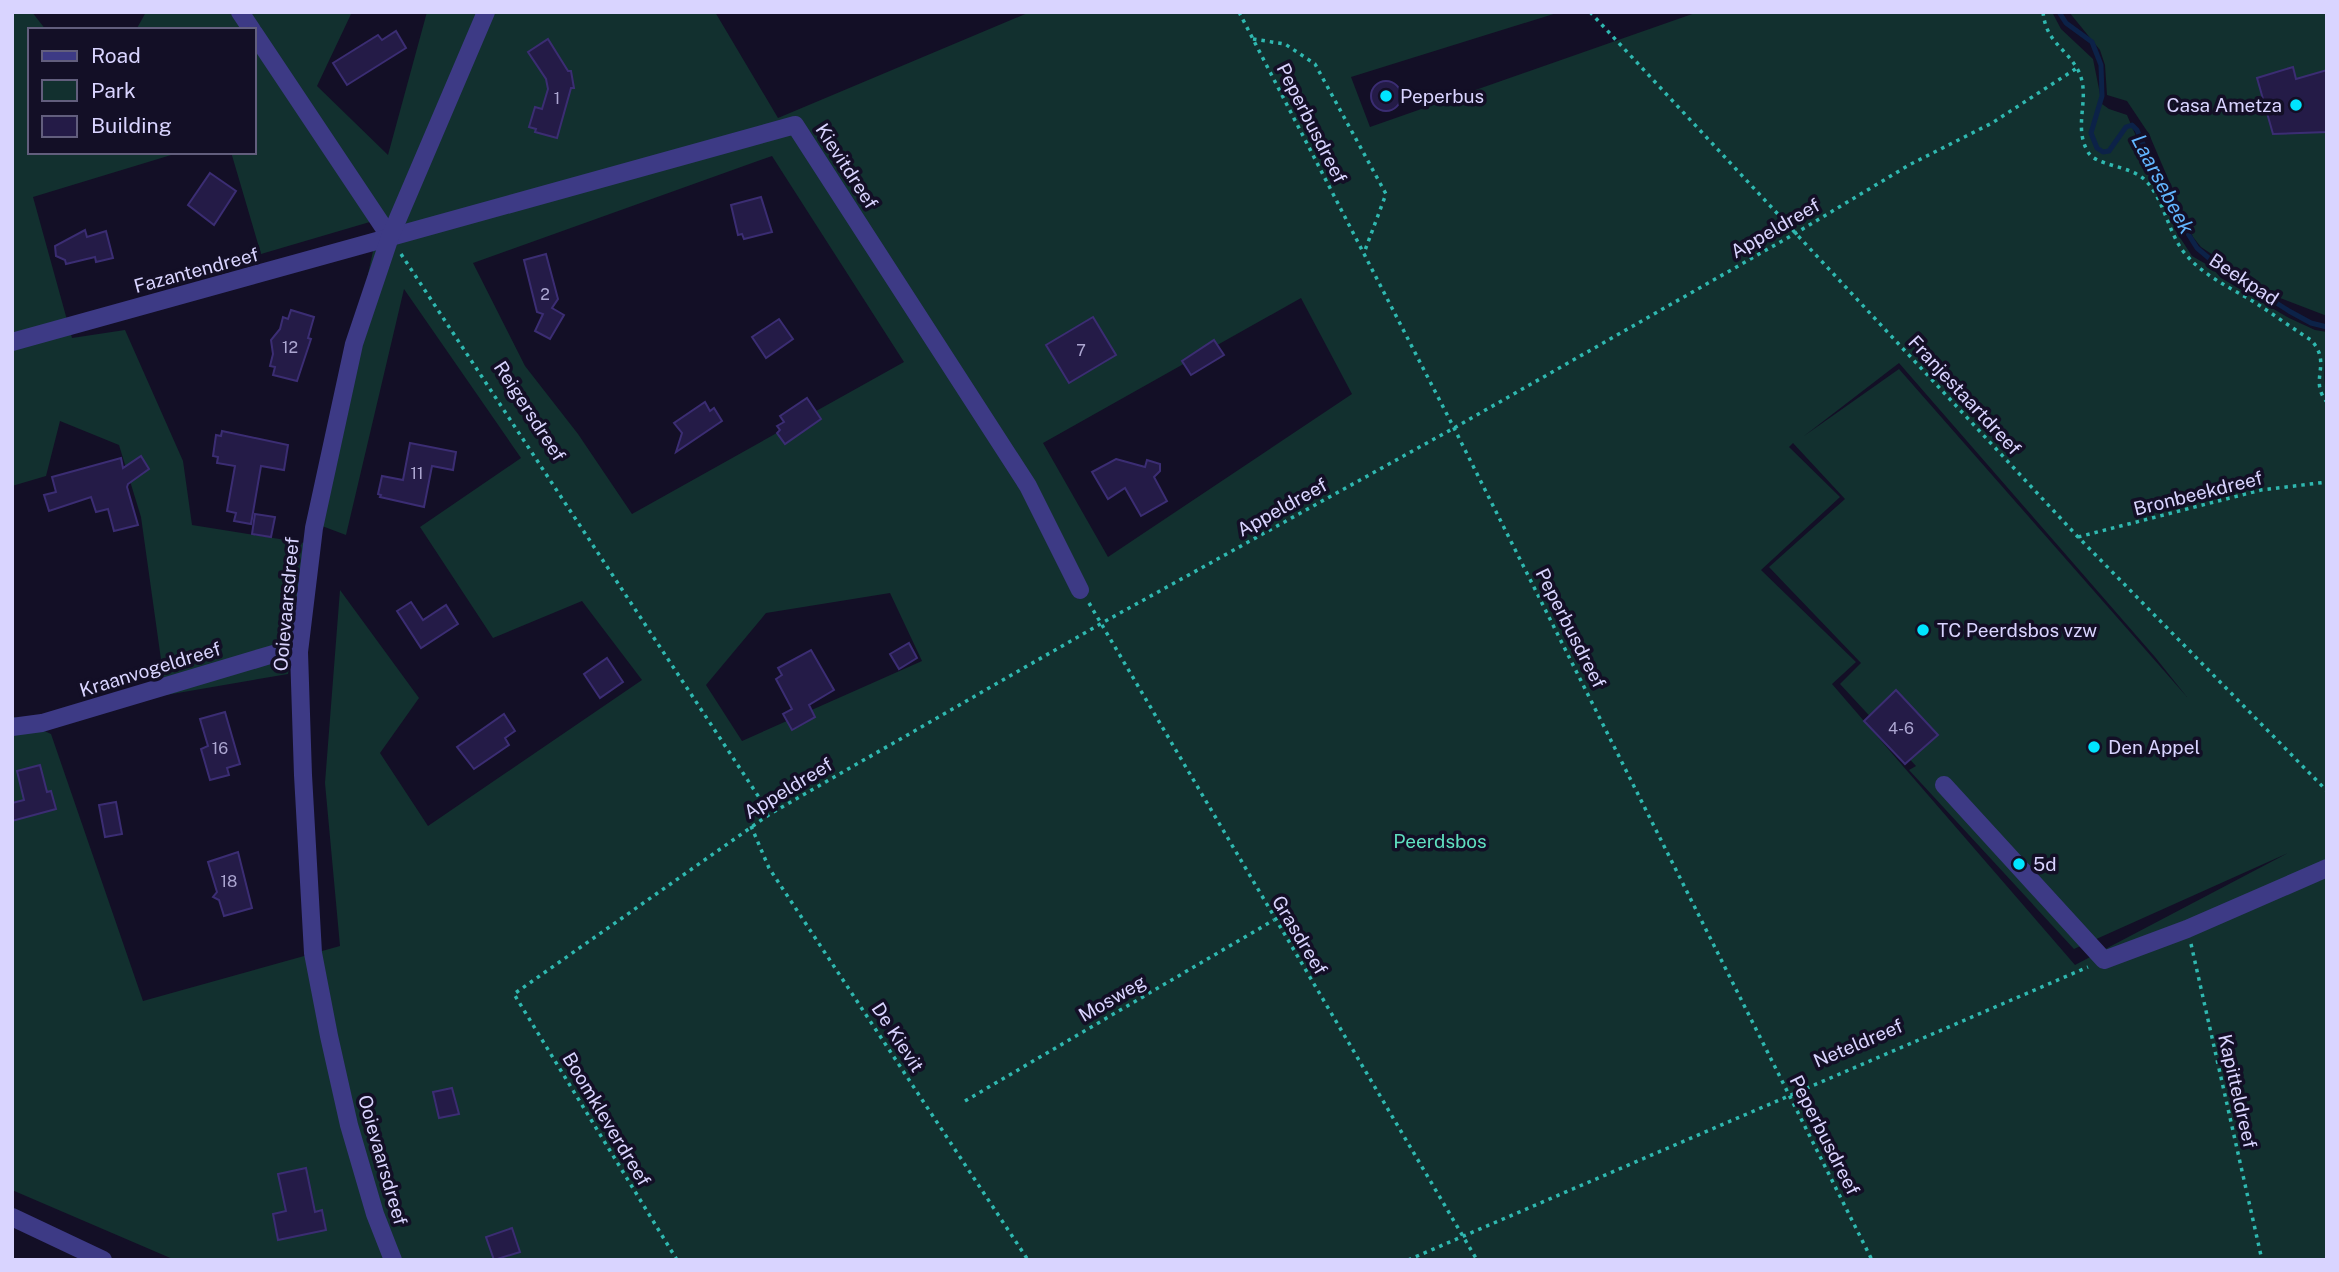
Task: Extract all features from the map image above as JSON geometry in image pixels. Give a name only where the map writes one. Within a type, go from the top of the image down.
[{"type":"street","points":[[240,12],[251,28]]},
{"type":"street","name":"Ooievaarsdreef","points":[[393,1260],[374,1213],[349,1125],[313,953],[306,849],[299,652],[314,527],[354,344],[390,237],[486,12]]},
{"type":"street","points":[[256,36],[390,237]]},
{"type":"street","name":"Kievitdreef","points":[[390,237],[795,125],[1028,486],[1080,590]]},
{"type":"street","name":"Fazantendreef","points":[[12,342],[390,237]]},
{"type":"street","name":"Kraanvogeldreef","points":[[12,727],[43,723],[280,652],[299,652]]},
{"type":"street","points":[[1944,785],[2104,960],[2187,929],[2327,868]]},
{"type":"street","points":[[12,1217],[103,1260]]},
{"type":"path","name":"Peperbusdreef","points":[[1239,12],[1454,428],[1872,1260]]},
{"type":"path","name":"Franjestaartdreef","points":[[1590,12],[2078,537],[2327,791]]},
{"type":"path","name":"Beekpad","points":[[2043,12],[2045,26],[2052,39],[2077,68],[2083,82],[2081,138],[2090,155],[2104,163],[2134,171],[2156,196],[2178,245],[2190,259],[2219,283],[2255,303],[2319,348],[2322,361],[2320,392],[2327,402]]},
{"type":"path","points":[[1253,39],[1286,44],[1315,64],[1385,194],[1364,253]]},
{"type":"path","name":"Appeldreef","points":[[514,994],[769,814],[1102,623],[1454,428],[1796,233],[1909,165],[1992,122],[2077,68]]},
{"type":"path","name":"Reigersdreef","points":[[390,237],[769,814]]},
{"type":"path","name":"Bronbeekdreef","points":[[2078,537],[2261,490],[2327,482]]},
{"type":"path","name":"Grasdreef","points":[[1080,590],[1102,623],[1274,920],[1477,1260]]},
{"type":"path","name":"De Kievit","points":[[751,826],[769,867],[1028,1260]]},
{"type":"path","name":"Mosweg","points":[[965,1101],[1274,920]]},
{"type":"path","name":"Kapitteldreef","points":[[2187,929],[2262,1260]]},
{"type":"path","name":"Neteldreef","points":[[1408,1260],[2104,960]]},
{"type":"path","name":"Boomkleverdreef","points":[[514,994],[677,1260]]},
{"type":"green space","points":[[12,12],[32,12],[44,28],[28,28],[28,154],[174,154],[33,197],[72,338],[125,330],[183,461],[192,525],[311,544],[288,674],[166,695],[141,517],[119,445],[60,421],[46,476],[12,486]]},
{"type":"green space","name":"Peerdsbos","points":[[146,12],[352,12],[317,86],[388,155],[427,12],[715,12],[778,118],[1030,12],[1560,12],[1351,77],[1370,127],[1698,12],[2052,12],[2061,29],[2093,59],[2102,104],[2127,115],[2177,233],[2192,256],[2211,267],[2221,278],[2289,318],[2315,330],[2327,332],[2324,372],[2327,393],[2327,1260],[175,1260],[12,1190],[12,716],[51,734],[143,1001],[340,946],[325,783],[340,590],[419,698],[380,753],[428,826],[642,680],[582,601],[493,638],[420,527],[521,458],[404,289],[346,535],[314,523],[380,219],[261,254],[232,154],[256,154],[256,28],[137,28]],"holes":[[[772,156],[904,362],[632,514],[578,434],[525,366],[473,263]],[[1301,298],[1352,394],[1108,557],[1043,443]],[[1899,363],[2155,657],[2187,697],[1899,369],[1804,436]],[[1793,443],[1845,499],[1769,567],[1861,663],[1840,684],[1916,766],[1909,770],[2074,949],[2288,853],[2075,965],[1832,684],[1856,662],[1761,570],[1840,497],[1789,447]],[[890,593],[922,661],[742,741],[706,685],[766,613]]]},
{"type":"green space","points":[[2069,12],[2327,12],[2327,316],[2275,296],[2201,247],[2193,237],[2149,134],[2127,101],[2107,95],[2105,65],[2100,50]]},
{"type":"building","points":[[396,31],[406,48],[347,85],[333,63],[378,35],[382,40]]},
{"type":"building","points":[[548,39],[568,71],[571,71],[574,88],[571,88],[557,138],[535,132],[536,129],[529,127],[535,107],[542,109],[548,89],[546,79],[528,52]]},
{"type":"building","name":"Casa Ametza","points":[[2293,67],[2296,79],[2327,70],[2327,132],[2273,134],[2257,78]]},
{"type":"building","name":"Peperbus","points":[[1386,81],[1397,85],[1401,96],[1397,107],[1386,111],[1375,107],[1371,96],[1375,85]]},
{"type":"building","points":[[210,173],[236,191],[214,225],[188,205]]},
{"type":"building","points":[[761,197],[772,232],[744,239],[742,234],[738,235],[731,205]]},
{"type":"building","points":[[85,230],[87,237],[106,231],[113,258],[96,262],[95,257],[66,264],[65,260],[56,256],[55,246]]},
{"type":"building","points":[[546,254],[558,299],[552,308],[564,315],[550,339],[535,331],[543,314],[537,312],[524,260]]},
{"type":"building","points":[[291,310],[314,317],[308,338],[311,339],[297,381],[273,375],[275,367],[270,366],[273,354],[271,340],[280,329],[283,317],[288,319]]},
{"type":"building","points":[[1093,317],[1116,355],[1069,383],[1046,345]]},
{"type":"building","points":[[779,319],[793,339],[766,358],[752,337]]},
{"type":"building","points":[[1214,340],[1224,355],[1191,375],[1182,361]]},
{"type":"building","points":[[807,398],[821,419],[785,444],[777,433],[780,430],[777,426],[784,422],[780,416]]},
{"type":"building","points":[[705,402],[710,411],[714,408],[722,421],[676,452],[682,433],[674,423]]},
{"type":"building","points":[[222,431],[288,445],[284,470],[261,466],[251,524],[234,521],[236,513],[227,511],[235,466],[217,463],[218,457],[213,456],[216,435],[221,436]]},
{"type":"building","points":[[410,443],[456,452],[453,470],[432,466],[424,507],[380,497],[378,494],[382,476],[403,480]]},
{"type":"building","points":[[141,456],[149,469],[127,487],[138,525],[114,531],[108,509],[96,512],[91,497],[49,511],[44,495],[56,492],[52,477],[121,458],[123,468]]},
{"type":"building","points":[[1116,459],[1145,467],[1147,460],[1160,464],[1160,471],[1154,477],[1167,501],[1141,516],[1125,488],[1108,499],[1092,472]]},
{"type":"building","points":[[255,514],[275,517],[271,537],[252,534]]},
{"type":"building","points":[[411,602],[423,620],[446,605],[458,624],[421,648],[397,611]]},
{"type":"building","points":[[909,643],[917,658],[899,669],[890,654]]},
{"type":"building","points":[[811,650],[834,690],[809,705],[815,717],[792,730],[783,714],[792,709],[776,679],[782,675],[778,668]]},
{"type":"building","points":[[607,658],[623,682],[600,698],[584,674]]},
{"type":"building","points":[[1896,690],[1938,735],[1905,764],[1864,721]]},
{"type":"building","points":[[225,712],[240,764],[227,768],[229,775],[210,780],[201,749],[208,746],[200,719]]},
{"type":"building","points":[[504,714],[515,731],[505,738],[509,745],[474,769],[457,747]]},
{"type":"building","points":[[40,765],[47,792],[51,791],[56,809],[12,821],[12,803],[24,800],[17,771]]},
{"type":"building","points":[[116,802],[122,834],[105,837],[99,805]]},
{"type":"building","points":[[238,852],[252,908],[224,916],[219,900],[213,897],[217,892],[208,862]]},
{"type":"building","points":[[452,1088],[459,1114],[439,1118],[433,1092]]},
{"type":"building","points":[[306,1168],[315,1212],[322,1210],[326,1230],[278,1240],[273,1214],[286,1211],[278,1174]]},
{"type":"building","points":[[512,1228],[520,1252],[494,1260],[486,1237]]},
{"type":"waterway","name":"Laarsebeek","points":[[2059,12],[2066,23],[2092,42],[2101,65],[2102,96],[2091,133],[2097,148],[2103,152],[2109,151],[2126,127],[2132,125],[2163,182],[2170,205],[2197,248],[2217,265],[2289,311],[2311,323],[2327,327]]},
{"type":"place","name":"Peperbus","points":[[1386,96]]},
{"type":"place","name":"Casa Ametza","points":[[2296,105]]},
{"type":"place","name":"TC Peerdsbos vzw","points":[[1923,630]]},
{"type":"place","name":"Den Appel","points":[[2094,747]]},
{"type":"place","name":"5d","points":[[2019,864]]}]
